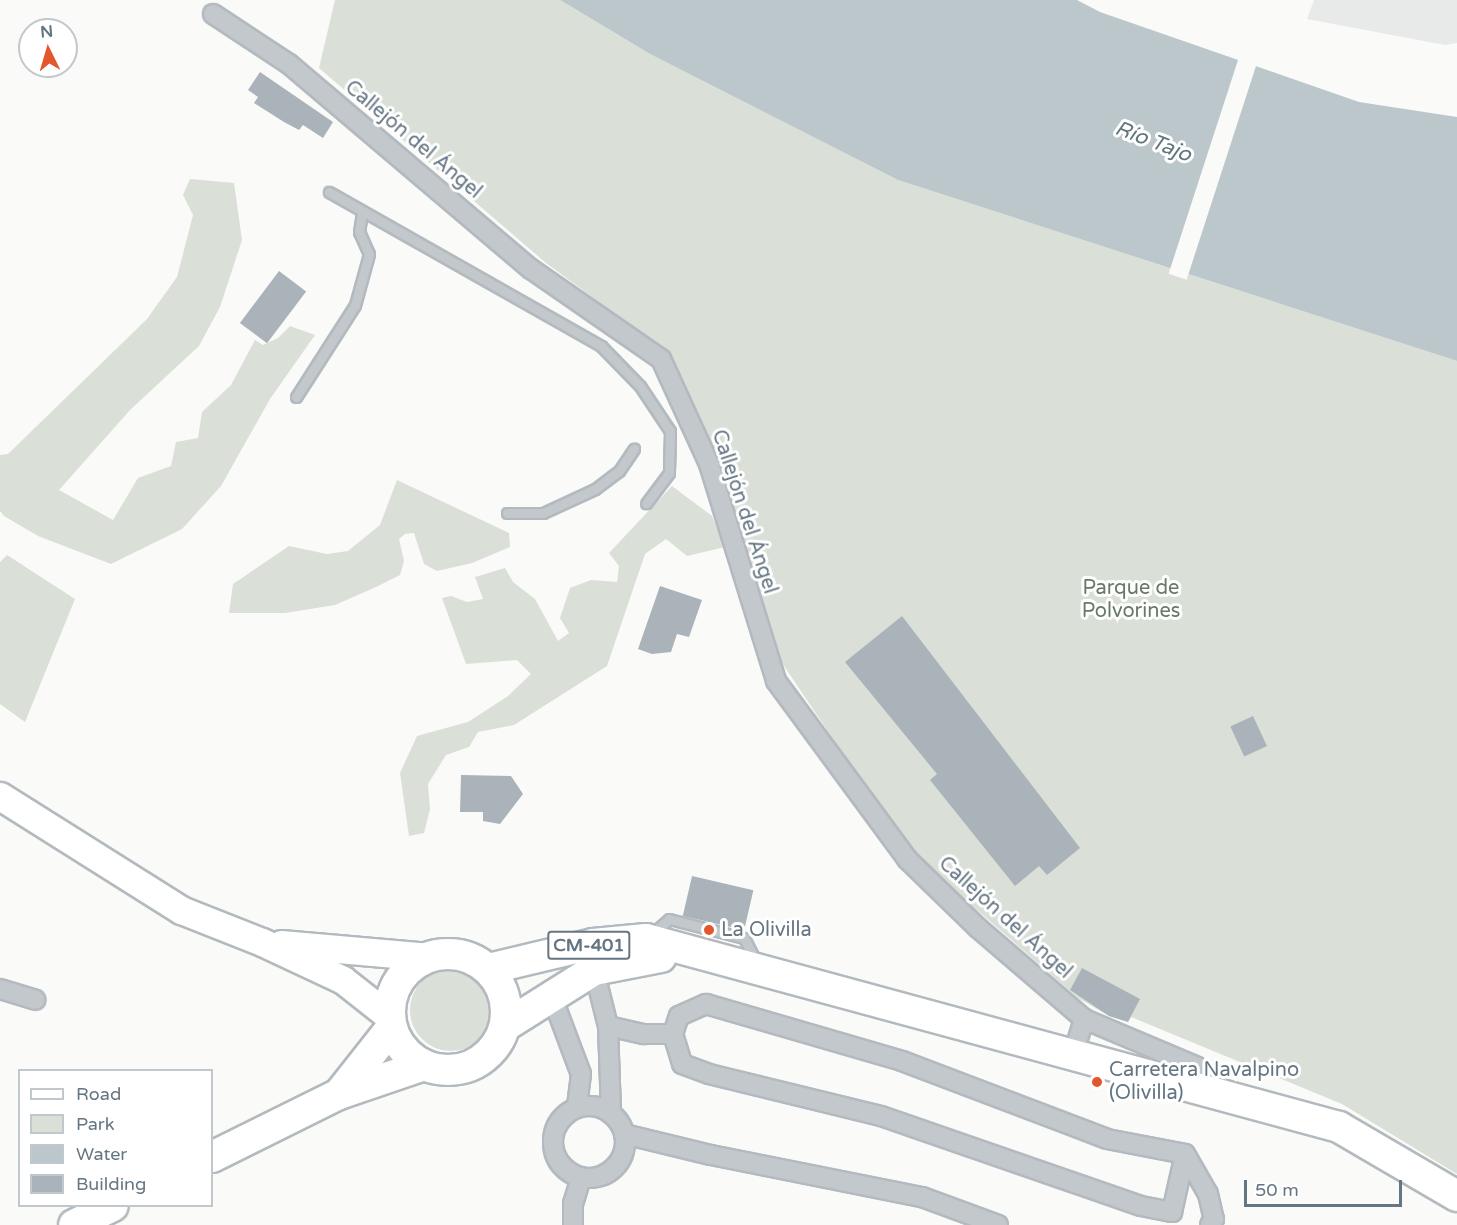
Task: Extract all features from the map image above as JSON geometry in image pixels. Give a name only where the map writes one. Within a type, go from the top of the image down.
[{"type":"main road","points":[[0,796],[181,910]]},
{"type":"main road","points":[[0,816],[112,888],[181,910],[262,942],[343,981],[391,1022],[404,1049],[424,1065]]},
{"type":"main road","name":"CM-401","points":[[488,969],[593,944],[646,939],[1339,1127],[1457,1196]]},
{"type":"main road","points":[[262,942],[429,957],[460,955],[488,969],[504,995],[505,1026]]},
{"type":"main road","name":"CM-401","points":[[213,1157],[339,1094],[424,1065],[449,1070],[474,1064],[498,1042],[505,1026],[594,970],[627,960],[691,953]]},
{"type":"main road","name":"CM-401","points":[[339,1094],[391,1022],[395,987],[404,974],[429,957]]},
{"type":"main road","points":[[74,1225],[111,1207]]},
{"type":"street","name":"Callejón del Ángel","points":[[213,14],[289,64],[531,269],[661,359],[709,464],[776,681],[907,859],[978,928],[1084,1019],[1200,1068],[1233,1097]]},
{"type":"street","points":[[594,970],[608,1026],[611,1113],[624,1134],[625,1146],[615,1167],[605,1174],[581,1177],[562,1165],[553,1144],[559,1122],[577,1108],[589,1106],[611,1113]]},
{"type":"street","points":[[0,988],[36,1000]]},
{"type":"street","points":[[552,997],[581,1074],[577,1108]]},
{"type":"street","points":[[1185,1154],[1172,1212],[1142,1206],[881,1116],[709,1074],[681,1064],[673,1034],[679,1016],[706,1004],[902,1061],[1107,1139],[1185,1154],[1208,1194],[1214,1219],[1210,1225]]},
{"type":"street","points":[[1073,1055],[1084,1019]]},
{"type":"street","points":[[608,1026],[644,1034],[673,1034]]},
{"type":"street","points":[[624,1134],[711,1155],[922,1197],[998,1225]]},
{"type":"street","points":[[573,1225],[573,1204],[581,1177]]},
{"type":"lane","points":[[329,192],[602,346],[640,386],[670,431],[669,473],[646,503]]},
{"type":"lane","points":[[296,397],[355,305],[369,254],[359,232],[362,212]]},
{"type":"lane","points":[[507,513],[543,513],[595,489],[619,471],[634,449]]},
{"type":"lane","points":[[646,939],[669,919],[744,938],[753,956],[750,968]]},
{"type":"shaded area","points":[[1314,0],[1457,0],[1457,43],[1445,45],[1307,19]]},
{"type":"green space","name":"Parque de Polvorines","points":[[335,0],[560,0],[650,54],[898,180],[1457,361],[1457,1174],[1342,1104],[1131,1017],[1128,1022],[1109,1016],[1078,998],[907,849],[778,657],[712,443],[666,351],[546,263],[319,68]]},
{"type":"green space","points":[[190,179],[234,183],[242,240],[220,307],[199,346],[130,410],[59,490],[113,520],[138,478],[171,466],[176,442],[198,438],[202,412],[231,385],[255,340],[263,345],[278,338],[290,326],[315,335],[270,399],[221,486],[182,529],[111,564],[38,536],[4,516],[0,511],[0,455],[8,454],[147,319],[177,277],[193,215],[183,195]]},
{"type":"green space","points":[[397,480],[509,533],[510,547],[472,563],[437,571],[424,564],[414,533],[405,534],[399,539],[404,561],[400,575],[376,587],[335,605],[285,613],[229,613],[233,584],[289,546],[327,554],[348,551],[380,525]]},
{"type":"green space","points":[[672,486],[712,516],[725,547],[687,556],[666,539],[645,554],[607,666],[514,725],[478,732],[469,747],[446,755],[428,784],[430,809],[424,833],[409,836],[400,773],[417,736],[468,722],[508,696],[531,674],[517,660],[466,664],[442,598],[451,596],[467,602],[483,599],[475,577],[505,568],[513,582],[535,599],[558,641],[569,633],[560,618],[570,588],[591,580],[617,582],[619,566],[609,553]]},
{"type":"green space","points":[[7,555],[75,599],[25,722],[0,704],[0,562]]},
{"type":"green space","points":[[451,969],[467,972],[480,981],[489,994],[492,1010],[489,1026],[480,1039],[467,1048],[451,1051],[435,1048],[422,1039],[413,1026],[410,1010],[413,994],[422,981],[435,972]]},
{"type":"water","name":"Río Tajo","points":[[560,0],[1077,0],[1100,12],[1359,102],[1457,117],[1457,361],[898,180],[650,54]]},
{"type":"pier","points":[[1239,57],[1257,63],[1187,280],[1169,274]]},
{"type":"building","points":[[260,72],[333,122],[323,138],[303,125],[299,130],[254,103],[258,97],[248,90]]},
{"type":"building","points":[[279,271],[306,291],[267,343],[240,323]]},
{"type":"building","points":[[660,586],[702,600],[689,637],[677,634],[671,652],[652,654],[638,649]]},
{"type":"building","points":[[902,616],[1080,848],[1047,875],[1039,866],[1015,886],[930,780],[937,774],[845,662]]},
{"type":"building","points":[[1253,716],[1267,746],[1244,756],[1230,727]]},
{"type":"building","points":[[461,775],[511,776],[523,794],[500,824],[483,821],[483,812],[460,812]]},
{"type":"building","points":[[692,876],[753,890],[744,930],[683,916]]},
{"type":"building","points":[[1082,968],[1140,999],[1128,1022],[1109,1016],[1070,990]]},
{"type":"place","name":"La Olivilla","points":[[709,930]]},
{"type":"place","name":"Carretera Navalpino (Olivilla)","points":[[1097,1082]]}]
